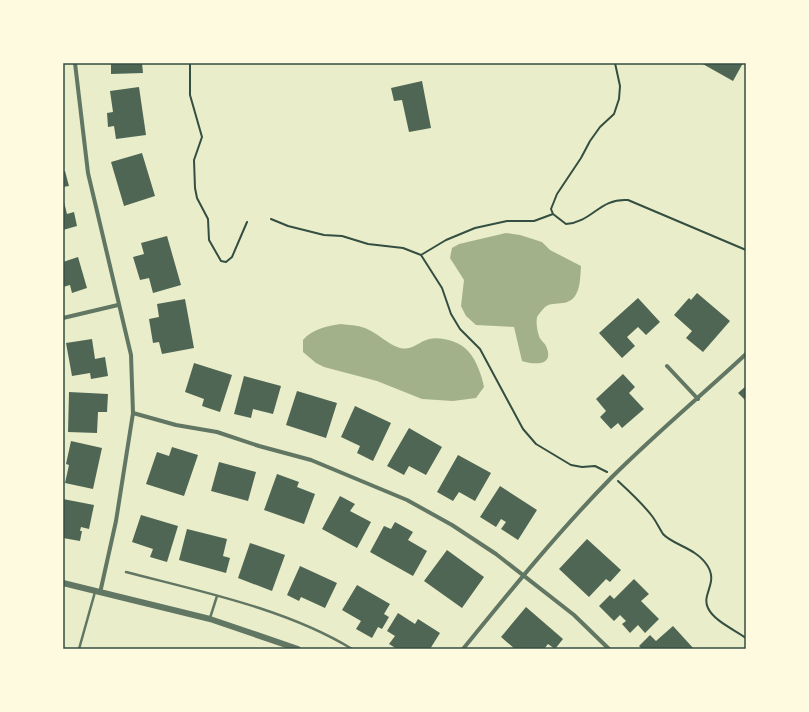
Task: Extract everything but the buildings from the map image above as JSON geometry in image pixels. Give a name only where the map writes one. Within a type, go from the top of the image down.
[{"type":"street","points":[[75,63],[88,173],[131,355],[133,413],[116,522],[98,592]]},
{"type":"street","points":[[63,318],[118,305]]},
{"type":"street","points":[[463,649],[523,576],[613,476],[746,354]]},
{"type":"street","points":[[667,366],[698,399]]},
{"type":"street","points":[[133,413],[176,425],[217,432],[259,446],[311,460],[407,500],[452,525],[496,554],[574,615],[609,649]]},
{"type":"street","points":[[63,583],[210,619],[298,649]]},
{"type":"lane","points":[[126,572],[217,596],[316,630],[352,649]]},
{"type":"lane","points":[[79,649],[98,592]]},
{"type":"lane","points":[[210,619],[217,596]]},
{"type":"path","points":[[190,63],[190,95],[202,137],[194,160],[195,188],[197,198],[208,219],[209,240],[221,262],[226,262],[232,257],[247,222]]},
{"type":"path","points":[[615,63],[620,86],[619,99],[614,114],[600,127],[582,158],[556,194],[551,209],[553,214],[566,224],[576,223],[595,212],[605,203],[617,199],[628,200],[746,250]]},
{"type":"path","points":[[421,255],[446,240],[475,228],[507,221],[534,221],[553,214]]},
{"type":"path","points":[[271,219],[288,226],[317,234],[342,236],[368,244],[403,248],[421,255],[442,288],[454,319],[460,329],[480,349],[523,429],[536,444],[571,465],[582,467],[595,466],[603,469],[638,499],[664,535],[687,548],[706,564],[711,571],[713,580],[706,602],[708,609],[716,618],[746,638]]},
{"type":"shaded area","points":[[506,233],[520,235],[542,242],[550,250],[581,266],[578,289],[573,298],[563,303],[551,304],[545,307],[537,317],[539,336],[546,346],[548,353],[546,361],[532,363],[522,361],[514,327],[476,325],[466,316],[461,306],[464,280],[450,258],[452,248],[459,244]]},
{"type":"shaded area","points":[[341,324],[365,328],[391,344],[404,349],[412,347],[425,340],[434,338],[450,340],[460,344],[474,358],[484,387],[476,398],[453,401],[422,399],[377,381],[324,367],[316,363],[303,352],[303,340],[311,333],[325,327]]}]
